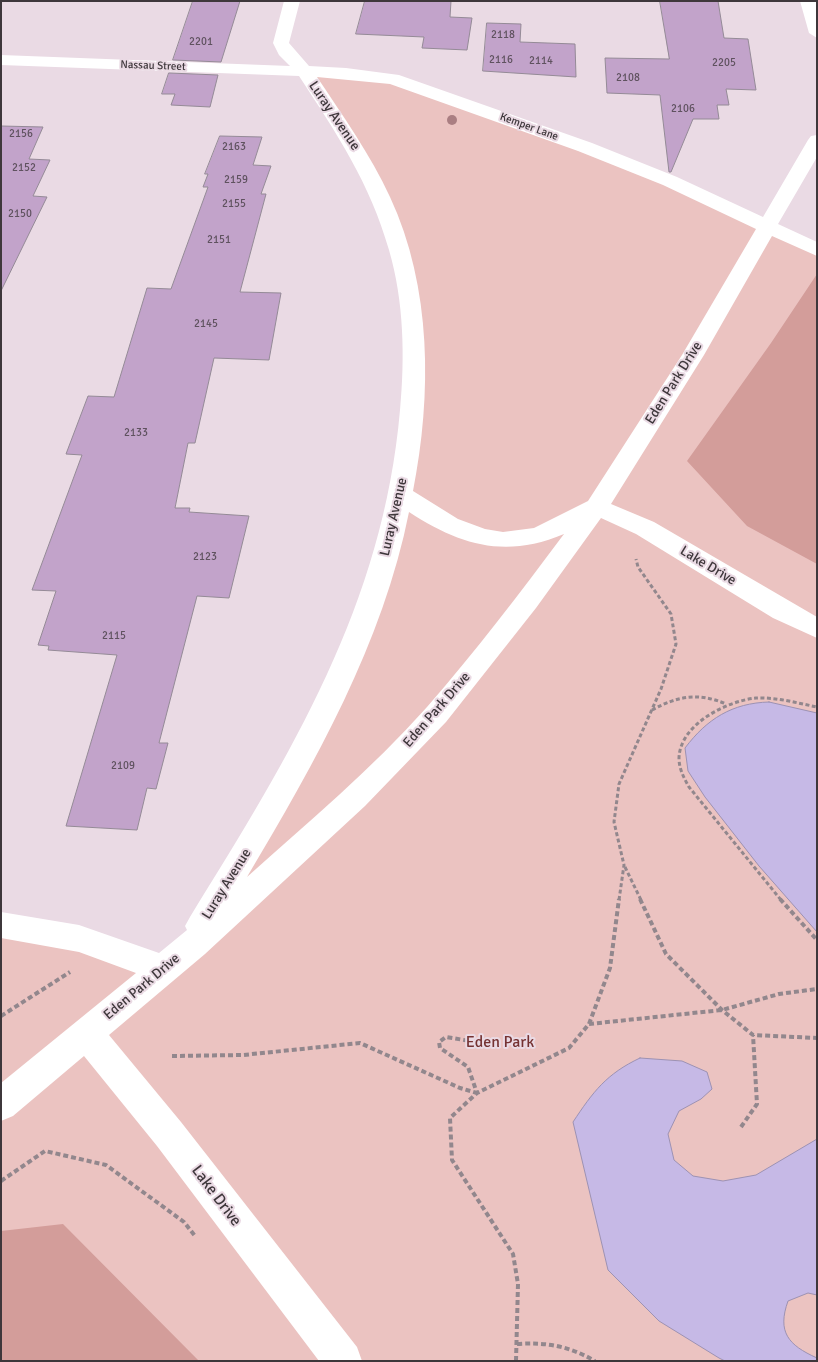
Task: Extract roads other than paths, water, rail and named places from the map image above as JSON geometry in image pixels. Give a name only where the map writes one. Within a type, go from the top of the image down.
[{"type":"street","points":[[292,1],[281,43],[304,71]]},
{"type":"street","points":[[808,1],[817,33]]},
{"type":"street","name":"Nassau Street","points":[[1,60],[304,71]]},
{"type":"street","name":"Kemper Lane","points":[[304,71],[346,73],[402,82],[584,147],[670,181],[817,250]]},
{"type":"street","name":"Luray Avenue","points":[[194,944],[204,921],[268,816],[326,711],[368,611],[391,538],[408,454],[414,380],[411,313],[400,252],[381,198],[357,150],[304,71]]},
{"type":"street","name":"Eden Park Drive","points":[[1,1105],[194,944],[355,798],[436,715],[527,602],[596,507],[692,355],[769,226],[817,140]]},
{"type":"street","points":[[400,494],[429,515],[456,530],[482,538],[512,540],[541,534],[596,507]]},
{"type":"street","name":"Lake Drive","points":[[596,507],[645,528],[817,629]]},
{"type":"street","points":[[1,925],[78,939],[135,958],[161,971]]},
{"type":"street","name":"Lake Drive","points":[[86,1033],[169,1134],[344,1361]]},
{"type":"park label","name":"Eden Park","points":[[500,1043]]}]
